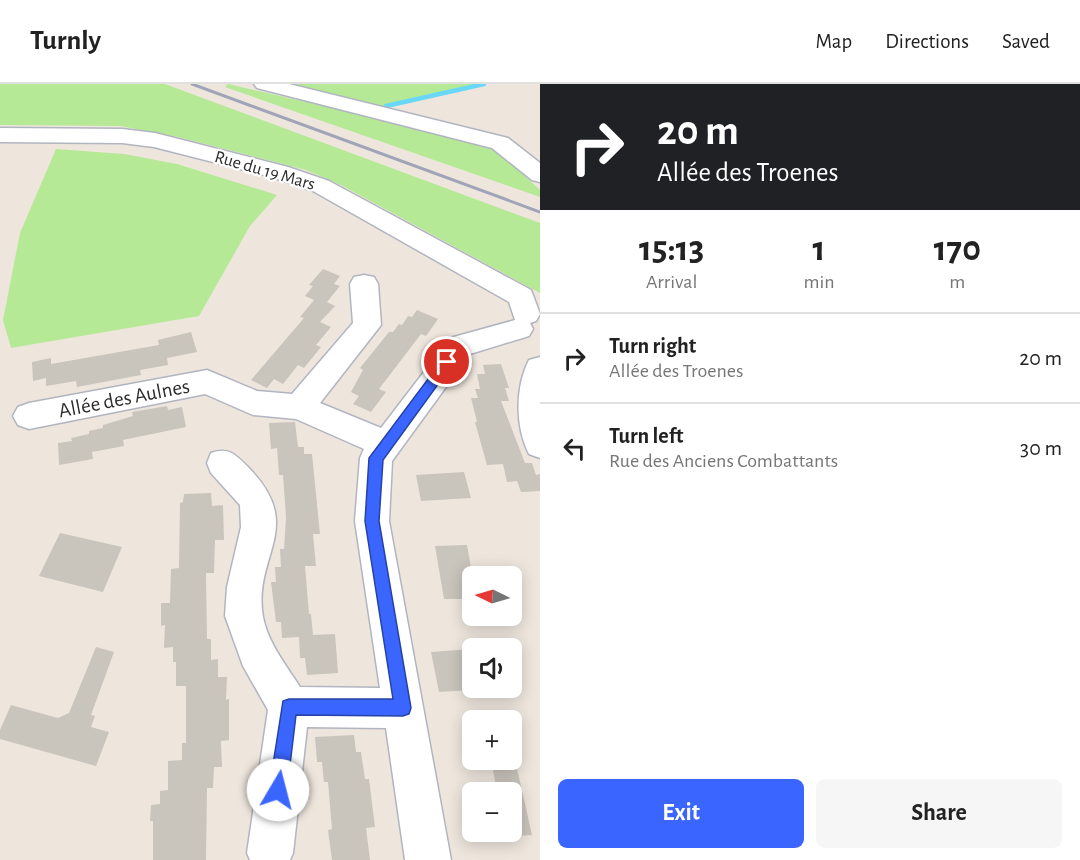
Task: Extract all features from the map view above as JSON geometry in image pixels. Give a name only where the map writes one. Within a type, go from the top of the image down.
[{"type":"street","points":[[264,84],[500,143],[540,175]]},
{"type":"street","name":"Rue du 19 Mars","points":[[0,135],[122,136],[155,140],[280,172],[321,186],[521,297],[531,324]]},
{"type":"street","points":[[299,407],[367,325],[364,284]]},
{"type":"street","points":[[428,860],[372,521],[376,458],[460,346],[531,324]]},
{"type":"street","points":[[540,368],[533,400],[540,445]]},
{"type":"street","name":"Allée des Aulnes","points":[[29,416],[207,382],[253,403],[299,407],[386,444]]},
{"type":"street","points":[[223,463],[256,502],[260,524],[244,590],[244,615],[252,646],[289,707],[270,853]]},
{"type":"street","points":[[289,707],[403,708]]},
{"type":"green space","points":[[0,84],[165,84],[540,223],[540,293],[341,185],[306,170],[178,137],[120,126],[0,125]]},
{"type":"green space","points":[[228,84],[490,144],[540,190],[540,197],[225,87]]},
{"type":"green space","points":[[278,84],[486,84],[401,101],[385,110]]},
{"type":"green space","points":[[56,149],[124,154],[177,164],[277,195],[250,226],[199,316],[11,348],[3,320],[20,233]]},
{"type":"building","points":[[323,269],[340,276],[334,284],[340,286],[327,302],[335,306],[320,322],[331,327],[316,345],[321,347],[304,368],[298,365],[283,384],[274,379],[267,388],[251,380],[304,318],[300,317],[314,300],[305,296],[313,286],[309,285]]},
{"type":"building","points":[[417,310],[438,319],[426,336],[421,334],[379,389],[386,392],[371,412],[353,404],[359,396],[351,392],[363,370],[360,368],[389,332],[393,332],[399,324],[402,325],[408,316],[412,317]]},
{"type":"building","points":[[191,332],[197,352],[167,358],[168,365],[140,370],[141,375],[77,387],[76,381],[46,386],[46,378],[33,381],[32,362],[51,358],[51,364],[159,345],[158,340]]},
{"type":"building","points":[[501,364],[509,388],[505,388],[509,401],[501,401],[525,463],[532,463],[536,475],[540,474],[540,491],[521,492],[517,481],[507,482],[503,464],[487,465],[471,398],[478,398],[475,389],[480,389],[477,374],[485,374],[483,365]]},
{"type":"building","points":[[167,406],[168,410],[182,407],[186,427],[123,440],[124,446],[92,452],[93,459],[59,465],[58,443],[72,441],[71,438],[89,434],[89,431],[103,428],[103,425],[133,416],[132,412]]},
{"type":"building","points":[[295,422],[298,447],[304,447],[304,454],[312,454],[320,534],[313,534],[316,566],[305,566],[309,614],[311,614],[313,635],[335,634],[338,673],[307,675],[305,658],[300,658],[299,637],[282,638],[281,622],[276,622],[271,582],[276,582],[275,567],[281,567],[280,549],[284,549],[286,517],[283,475],[279,475],[277,448],[271,449],[269,423]]},
{"type":"building","points":[[464,472],[471,498],[421,501],[416,475]]},
{"type":"building","points":[[211,493],[212,506],[223,505],[224,540],[215,540],[214,573],[206,573],[207,639],[211,639],[211,660],[218,659],[218,677],[227,677],[229,740],[221,741],[222,767],[214,767],[213,788],[207,788],[206,860],[153,860],[151,805],[160,804],[160,791],[168,790],[168,761],[182,760],[182,743],[186,743],[186,686],[176,686],[176,662],[173,662],[173,647],[164,648],[165,625],[161,626],[161,603],[170,603],[171,569],[179,568],[180,503],[183,502],[184,494]]},
{"type":"building","points":[[60,533],[122,547],[103,592],[39,576]]},
{"type":"building","points":[[467,545],[471,566],[462,566],[462,599],[444,599],[435,546]]},
{"type":"building","points":[[96,647],[114,652],[91,715],[95,716],[91,727],[109,732],[96,766],[0,739],[0,730],[11,705],[58,718],[69,713]]},
{"type":"building","points":[[462,650],[462,691],[439,692],[431,652]]},
{"type":"building","points":[[354,735],[356,752],[361,752],[365,779],[369,779],[375,827],[366,828],[370,860],[332,860],[328,830],[332,829],[328,782],[324,782],[322,762],[317,762],[315,737]]},
{"type":"building","points":[[493,770],[517,770],[520,782],[495,782]]},
{"type":"building","points":[[522,791],[532,835],[522,836]]},
{"type":"waterway","points":[[386,106],[484,84]]},
{"type":"railway","points":[[192,84],[540,212]]},
{"type":"route","points":[[278,790],[289,707],[403,708],[372,521],[376,458],[447,362]]}]
